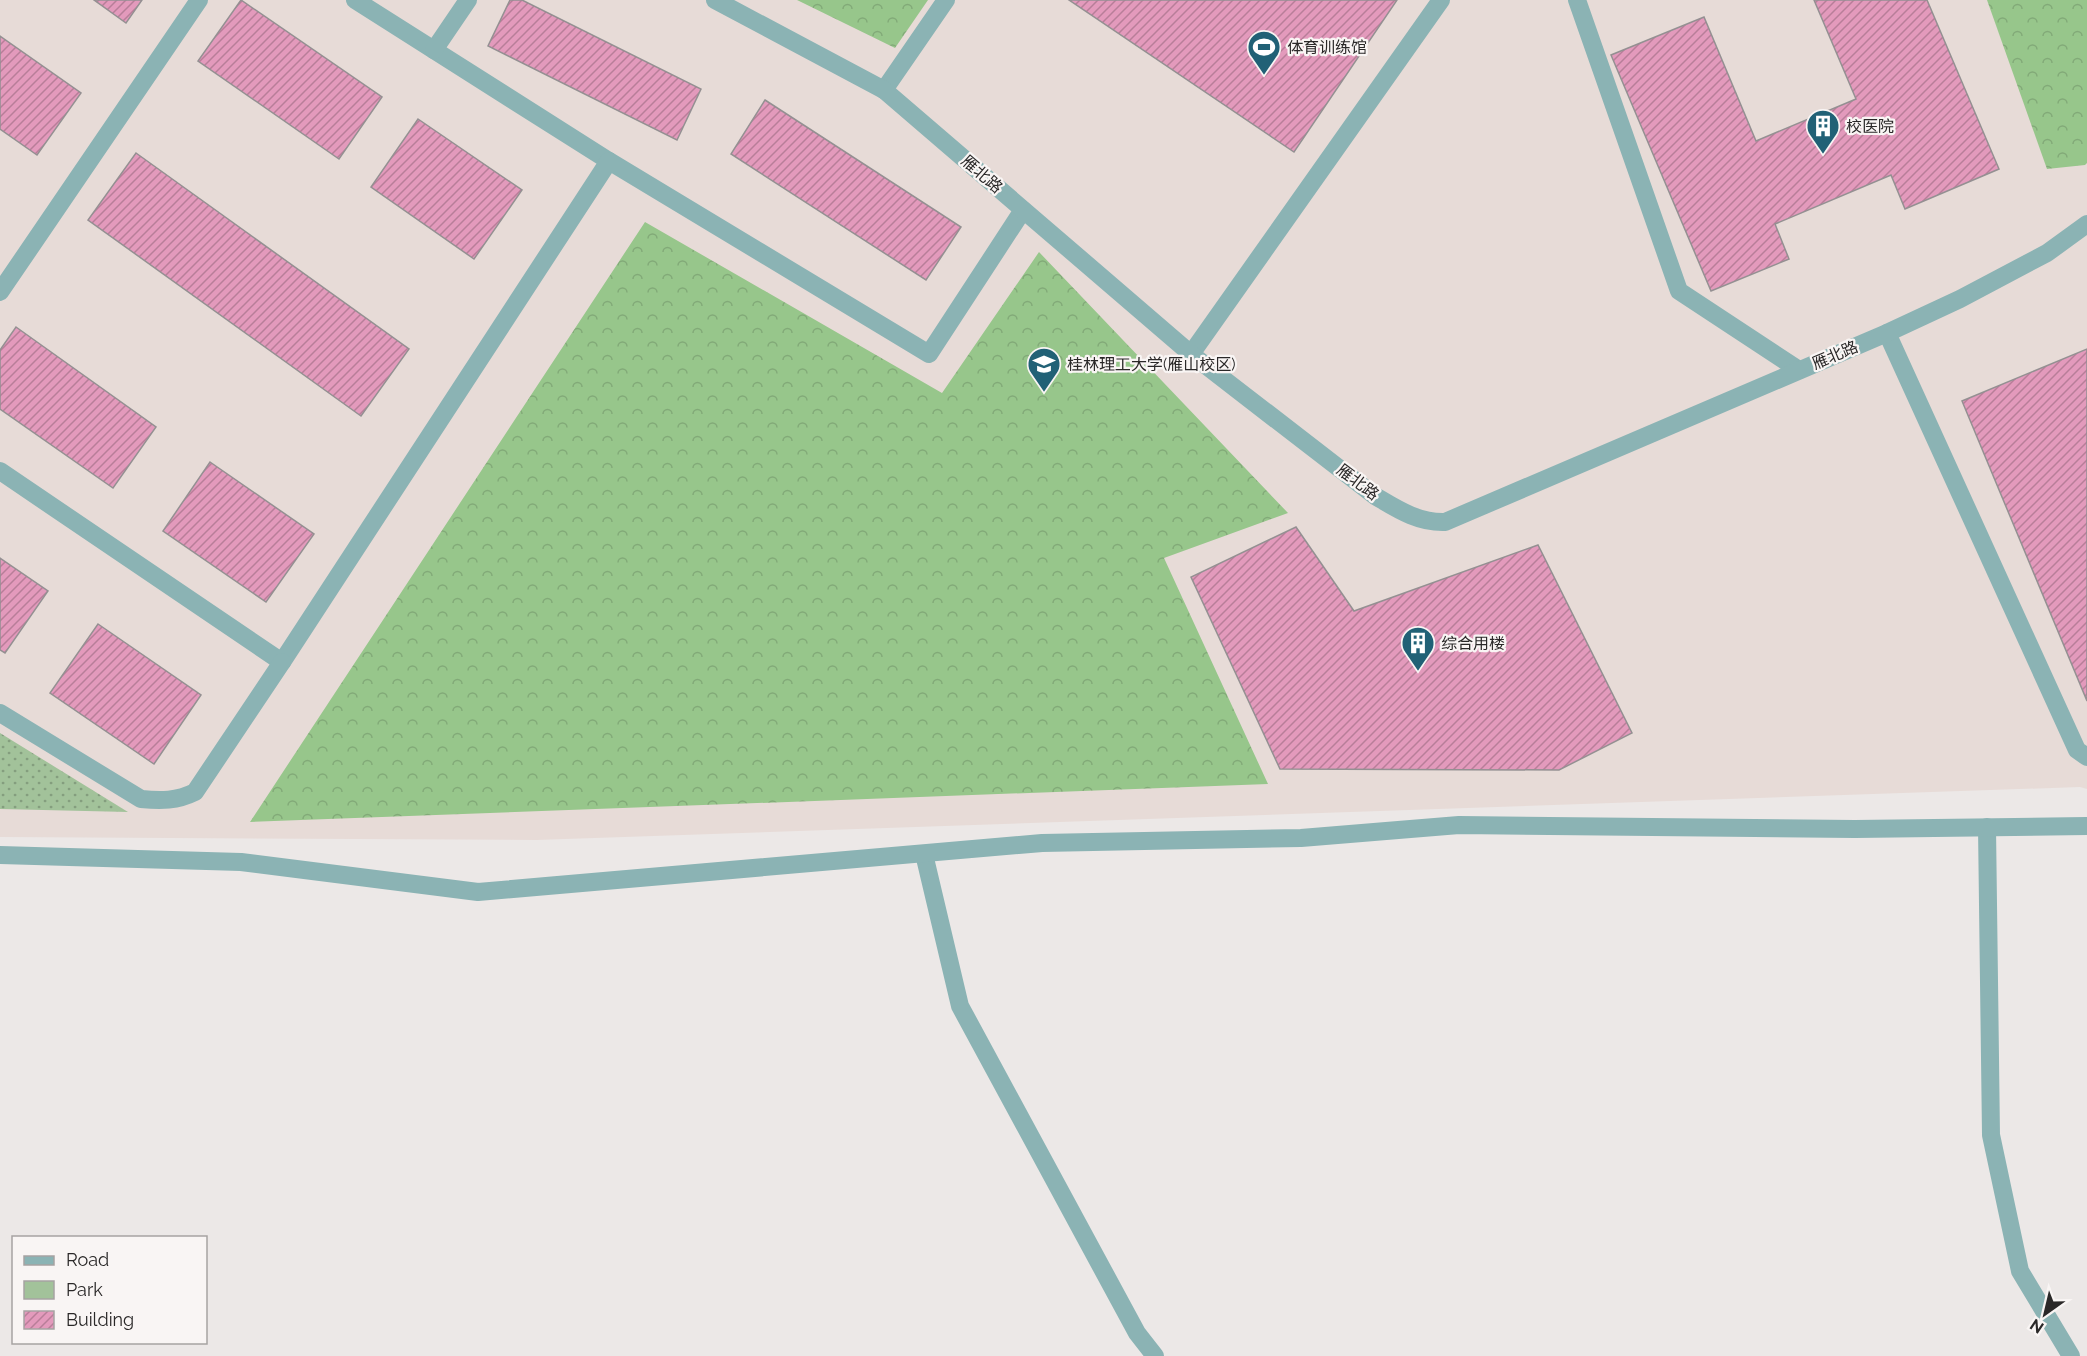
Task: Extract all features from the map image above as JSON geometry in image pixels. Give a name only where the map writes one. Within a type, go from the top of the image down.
[{"type":"street","points":[[0,292],[200,0]]},
{"type":"street","points":[[355,0],[609,161],[929,354],[1023,210]]},
{"type":"street","points":[[434,50],[468,0]]},
{"type":"street","name":"雁北路","points":[[715,0],[884,90],[1191,354],[1375,496],[1395,508],[1431,523],[1445,522],[1887,333],[1960,299],[2047,253],[2087,224]]},
{"type":"street","points":[[884,90],[946,0]]},
{"type":"street","points":[[1191,354],[1441,0]]},
{"type":"street","points":[[1577,0],[1679,291],[1798,370]]},
{"type":"street","points":[[0,713],[141,799],[174,800],[195,792],[609,161]]},
{"type":"street","points":[[1887,333],[2076,750],[2087,757]]},
{"type":"street","points":[[0,471],[282,662]]},
{"type":"street","points":[[0,855],[241,862],[478,892],[1042,843],[1301,838],[1459,825],[1855,829],[2087,826]]},
{"type":"street","points":[[1987,826],[1991,1134],[2020,1271],[2071,1356]]},
{"type":"street","points":[[924,854],[960,1006],[1137,1333],[1155,1356]]},
{"type":"shaded area","name":"桂林理工大学(雁山校区)","points":[[0,0],[2087,0],[2087,789],[2080,787],[536,840],[0,837]]},
{"type":"green space","points":[[797,0],[928,0],[895,48]]},
{"type":"green space","points":[[1987,0],[2087,0],[2087,163],[2085,165],[2047,169]]},
{"type":"green space","points":[[645,222],[942,393],[1039,252],[1288,513],[1164,558],[1268,784],[250,822]]},
{"type":"green space","points":[[0,733],[128,812],[0,809]]},
{"type":"building","points":[[94,0],[142,0],[126,23]]},
{"type":"building","points":[[241,0],[382,97],[339,159],[198,61]]},
{"type":"building","points":[[510,0],[522,0],[701,89],[677,140],[488,46]]},
{"type":"building","name":"体育训练馆","points":[[1069,0],[1397,0],[1294,152]]},
{"type":"building","name":"校医院","points":[[1814,0],[1927,0],[1999,169],[1905,209],[1891,175],[1775,224],[1789,259],[1711,291],[1611,55],[1704,17],[1756,141],[1856,99]]},
{"type":"building","points":[[0,36],[81,93],[37,155],[0,129]]},
{"type":"building","points":[[765,100],[961,227],[926,280],[731,154]]},
{"type":"building","points":[[418,119],[522,190],[474,259],[371,187]]},
{"type":"building","points":[[136,153],[409,349],[361,416],[88,220]]},
{"type":"building","points":[[16,327],[156,427],[113,488],[0,409],[0,350]]},
{"type":"building","points":[[2087,349],[2087,701],[1962,401]]},
{"type":"building","points":[[210,462],[314,534],[266,602],[163,531]]},
{"type":"building","name":"综合用楼","points":[[1296,527],[1354,611],[1538,545],[1632,733],[1559,770],[1280,769],[1191,577]]},
{"type":"building","points":[[0,558],[48,591],[5,653],[0,650]]},
{"type":"building","points":[[98,624],[201,695],[154,764],[50,693]]},
{"type":"place","name":"体育训练馆","points":[[1264,76]]},
{"type":"place","name":"校医院","points":[[1823,155]]},
{"type":"place","name":"桂林理工大学(雁山校区)","points":[[1044,393]]},
{"type":"place","name":"综合用楼","points":[[1418,672]]}]
